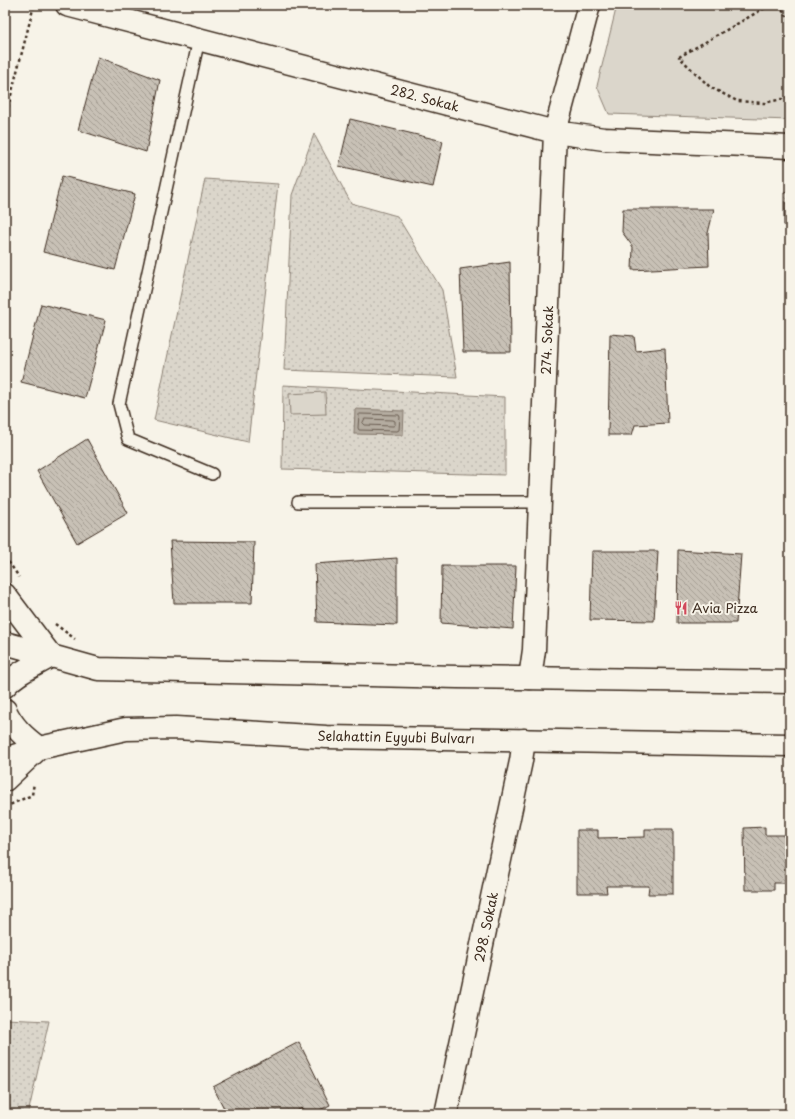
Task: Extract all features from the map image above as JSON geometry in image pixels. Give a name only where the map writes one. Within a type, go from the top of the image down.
[{"type":"main road","name":"282. Sokak","points":[[67,5],[555,132],[604,139],[790,147]]},
{"type":"main road","name":"274. Sokak","points":[[530,678],[534,650],[555,132],[589,5]]},
{"type":"main road","points":[[5,595],[51,656]]},
{"type":"main road","points":[[5,643],[98,669],[790,682]]},
{"type":"main road","points":[[5,686],[22,671],[51,656]]},
{"type":"main road","points":[[5,710],[11,722],[26,738],[39,748],[5,780]]},
{"type":"main road","name":"Selahattin Eyyubi Bulvarı","points":[[5,759],[39,748],[126,729],[169,728],[326,736],[790,745]]},
{"type":"main road","name":"298. Sokak","points":[[446,1114],[521,761],[524,740]]},
{"type":"lane","points":[[199,39],[119,404],[128,439],[212,474]]},
{"type":"lane","points":[[298,502],[540,502]]},
{"type":"path","points":[[5,119],[34,5]]},
{"type":"path","points":[[770,5],[678,57],[710,87],[737,101],[764,103],[790,96]]},
{"type":"path","points":[[778,5],[790,20]]},
{"type":"shaded area","points":[[617,5],[790,5],[790,120],[609,114],[597,86]]},
{"type":"shaded area","points":[[314,134],[351,203],[397,216],[442,290],[457,377],[284,370],[292,195]]},
{"type":"shaded area","points":[[205,179],[278,184],[248,442],[154,420]]},
{"type":"shaded area","points":[[283,385],[505,397],[505,475],[282,469]]},
{"type":"shaded area","points":[[325,392],[326,414],[290,415],[289,394]]},
{"type":"shaded area","points":[[5,1019],[49,1021],[28,1114],[5,1114]]},
{"type":"water","points":[[355,409],[404,411],[403,435],[354,434]]},
{"type":"building","points":[[98,57],[160,80],[146,152],[78,130]]},
{"type":"building","points":[[350,119],[443,141],[433,187],[339,166]]},
{"type":"building","points":[[62,176],[135,194],[115,270],[43,252]]},
{"type":"building","points":[[790,192],[790,225],[784,225],[784,193]]},
{"type":"building","points":[[623,209],[714,209],[708,233],[709,266],[632,270],[633,247],[622,232]]},
{"type":"building","points":[[510,262],[511,352],[463,352],[460,269]]},
{"type":"building","points":[[41,304],[106,320],[85,398],[21,382]]},
{"type":"building","points":[[610,334],[634,336],[636,351],[665,348],[668,423],[635,425],[632,435],[608,435]]},
{"type":"building","points":[[87,439],[128,513],[77,543],[37,471]]},
{"type":"building","points":[[170,541],[254,542],[252,603],[174,603]]},
{"type":"building","points":[[678,550],[741,554],[736,623],[677,623]]},
{"type":"building","points":[[592,551],[658,551],[654,621],[590,620]]},
{"type":"building","points":[[397,558],[397,625],[317,622],[315,564]]},
{"type":"building","points":[[442,566],[516,566],[513,629],[441,623]]},
{"type":"building","points":[[765,827],[765,835],[790,835],[790,883],[774,883],[774,890],[745,890],[744,828]]},
{"type":"building","points":[[645,829],[673,829],[673,894],[648,894],[649,886],[606,886],[607,893],[577,893],[577,830],[598,830],[598,838],[645,837]]},
{"type":"building","points":[[299,1042],[330,1105],[312,1114],[305,1114],[302,1108],[291,1114],[227,1114],[213,1087]]},
{"type":"place","name":"Avia Pizza","points":[[681,608]]}]
